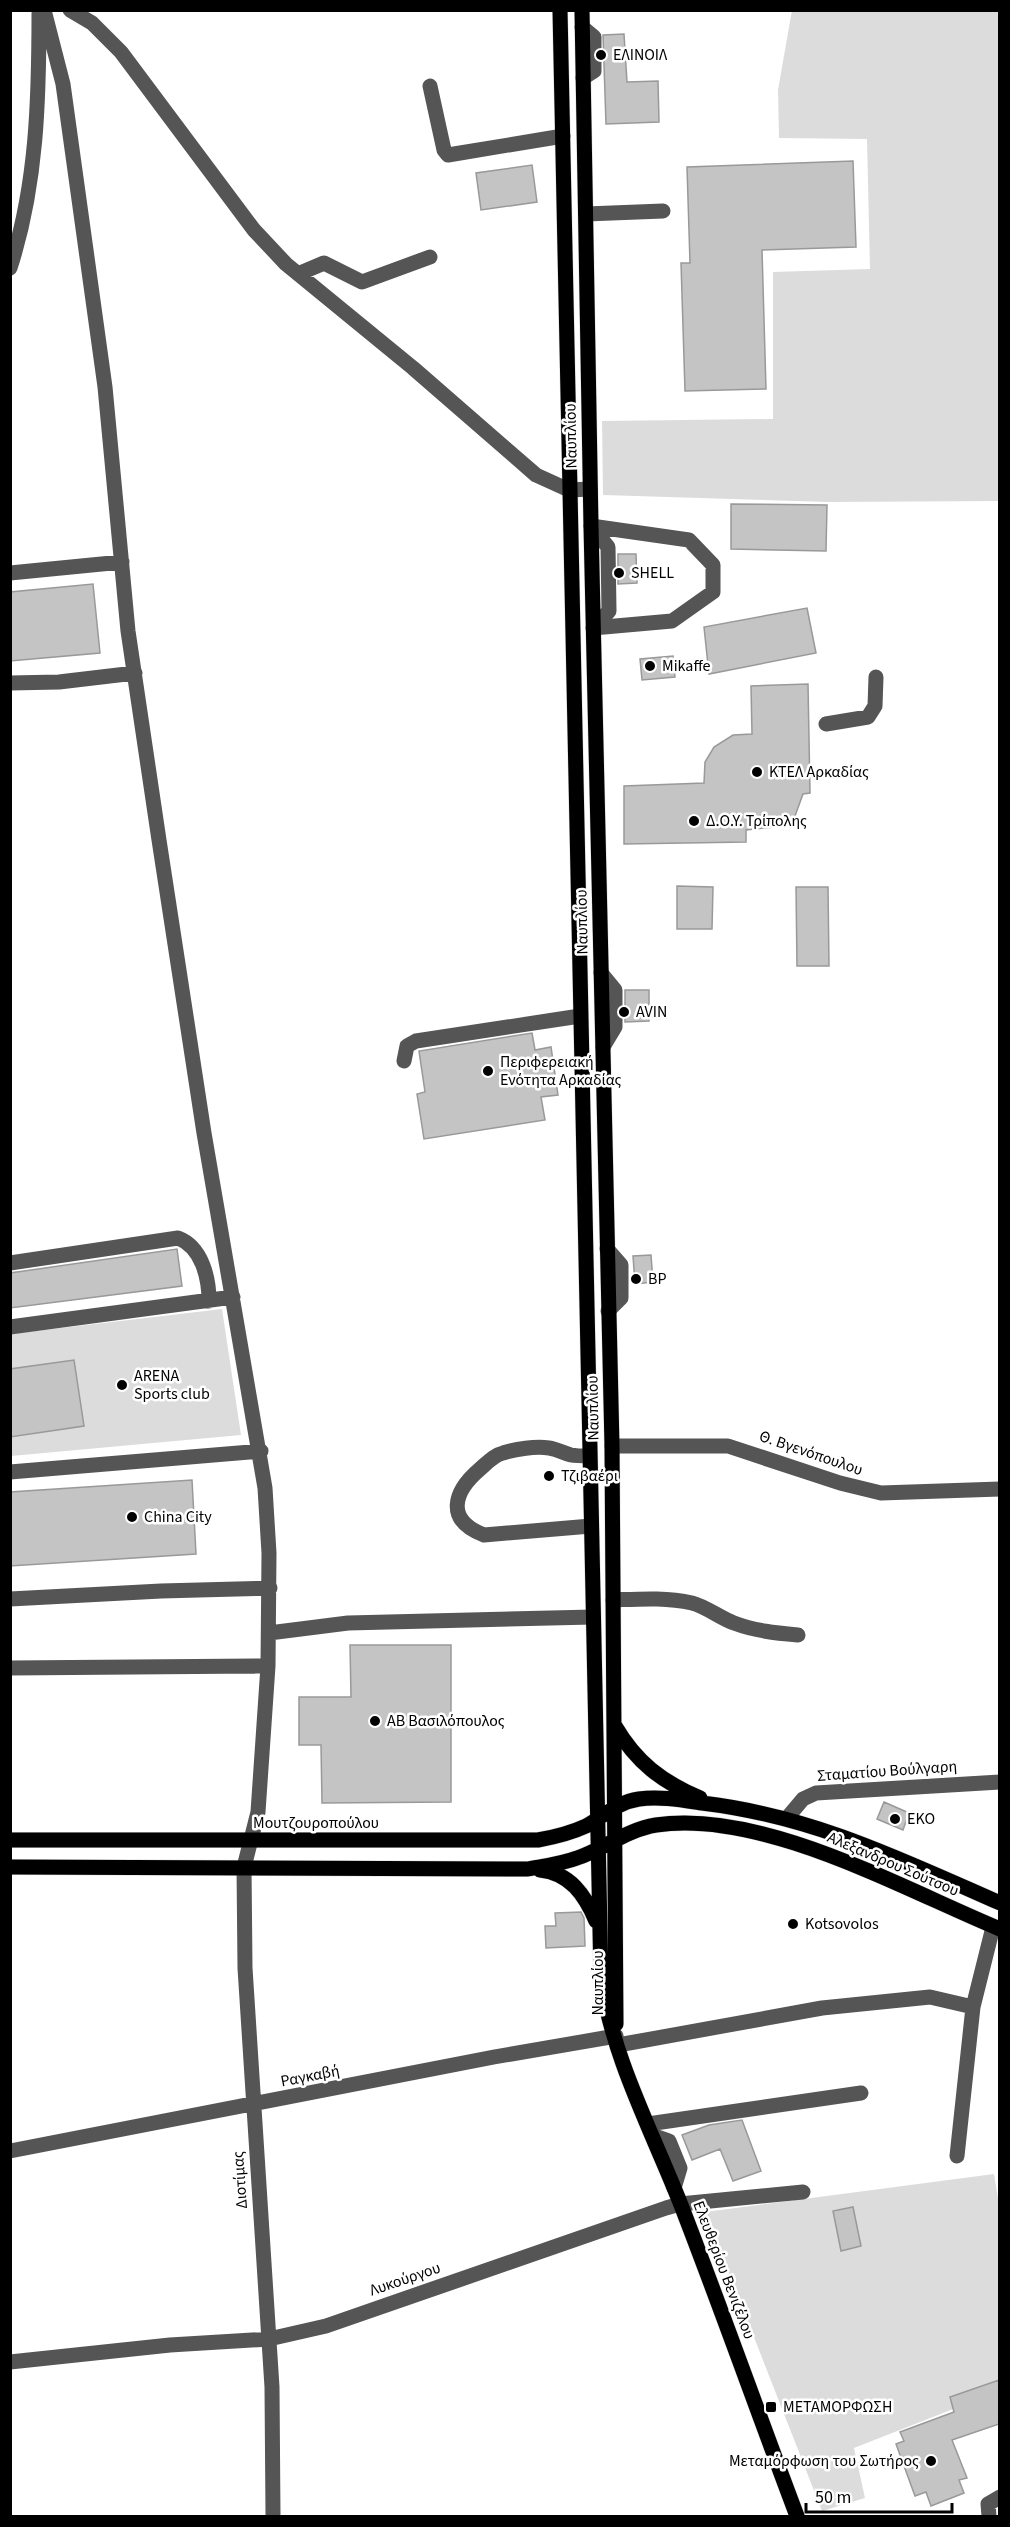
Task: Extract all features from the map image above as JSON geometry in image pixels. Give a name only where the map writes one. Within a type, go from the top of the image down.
[{"type":"main road","name":"Ναυπλίου","points":[[560,10],[599,1928],[602,1984],[617,2041]]},
{"type":"main road","name":"Ναυπλίου","points":[[582,10],[590,489],[612,1446],[617,2041]]},
{"type":"main road","points":[[614,1725],[633,1755],[650,1769],[668,1782],[717,1805]]},
{"type":"main road","name":"Αλεξανδρου Σούτσου","points":[[615,1807],[642,1798],[717,1805],[787,1818],[869,1845],[999,1904]]},
{"type":"main road","name":"Μουτζουροπούλου","points":[[10,1840],[538,1840],[569,1833],[615,1807]]},
{"type":"main road","name":"Αλεξανδρου Σούτσου","points":[[598,1849],[615,1839],[646,1827],[678,1823],[721,1826],[755,1833],[858,1866],[996,1928]]},
{"type":"main road","points":[[528,1869],[577,1858],[598,1849]]},
{"type":"main road","points":[[10,1868],[244,1867],[545,1870],[566,1877],[589,1903],[599,1928]]},
{"type":"main road","name":"Ελευθερίου Βενιζέλου","points":[[617,2041],[797,2517]]},
{"type":"street","points":[[10,268],[19,241],[33,157],[42,10]]},
{"type":"street","name":"Διοτίμας","points":[[42,10],[63,84],[105,387],[135,674],[204,1133],[261,1451],[268,1520],[270,1588],[268,1666],[258,1812],[244,1867],[245,1968],[269,2339],[273,2517]]},
{"type":"street","points":[[70,10],[92,23],[122,52],[254,230],[298,274],[413,368],[536,475],[569,490],[590,489]]},
{"type":"street","points":[[430,86],[444,150],[448,155],[563,136]]},
{"type":"street","points":[[586,214],[663,211]]},
{"type":"street","points":[[298,274],[324,262],[362,282],[430,257]]},
{"type":"street","points":[[591,526],[689,540],[712,565],[713,592],[672,621],[593,628]]},
{"type":"street","points":[[10,573],[122,562]]},
{"type":"street","points":[[10,683],[59,682],[135,674]]},
{"type":"street","points":[[826,724],[868,717],[875,706],[876,677]]},
{"type":"street","points":[[404,1061],[407,1046],[416,1041],[580,1016]]},
{"type":"street","points":[[10,1263],[178,1238],[190,1244],[202,1263],[208,1282],[209,1301]]},
{"type":"street","points":[[10,1327],[233,1297]]},
{"type":"street","name":"Θ. Βγενόπουλου","points":[[612,1446],[728,1446],[840,1484],[881,1493],[999,1489]]},
{"type":"street","points":[[589,1456],[569,1455],[561,1450],[546,1447],[500,1453],[471,1476],[460,1491],[457,1508],[460,1519],[470,1530],[484,1536],[591,1526]]},
{"type":"street","points":[[10,1472],[261,1451]]},
{"type":"street","points":[[10,1599],[270,1588]]},
{"type":"street","points":[[613,1600],[666,1598],[677,1600],[696,1604],[732,1623],[756,1631],[798,1635]]},
{"type":"street","points":[[269,1633],[384,1621],[593,1617]]},
{"type":"street","points":[[10,1668],[268,1666]]},
{"type":"street","name":"Σταματίου Βούλγαρη","points":[[787,1818],[803,1799],[816,1793],[999,1782]]},
{"type":"street","points":[[957,2156],[973,2007],[996,1928]]},
{"type":"street","name":"Ραγκαβή","points":[[10,2151],[253,2105],[617,2041],[822,2008],[930,1997],[973,2007]]},
{"type":"street","points":[[650,2130],[861,2093]]},
{"type":"street","name":"Λυκούργου","points":[[10,2362],[170,2345],[269,2339],[326,2326],[680,2204],[803,2192]]},
{"type":"shaded area","points":[[792,10],[999,11],[999,501],[829,502],[603,495],[602,421],[773,419],[773,272],[870,269],[867,139],[779,138],[778,90]]},
{"type":"shaded area","name":"ARENA Sports club","points":[[222,1309],[241,1435],[11,1456],[10,1334]]},
{"type":"shaded area","points":[[994,2174],[1000,2211],[999,2391],[854,2448],[865,2498],[822,2511],[705,2212]]},
{"type":"building","points":[[624,34],[627,82],[658,81],[659,122],[606,124],[603,35]]},
{"type":"building","points":[[853,161],[856,247],[762,250],[766,389],[685,391],[681,263],[690,263],[687,167]]},
{"type":"building","points":[[532,165],[537,202],[481,210],[476,173]]},
{"type":"building","points":[[731,504],[827,505],[826,551],[731,549]]},
{"type":"building","points":[[618,554],[636,554],[637,583],[618,584]]},
{"type":"building","points":[[93,584],[100,653],[10,661],[10,592]]},
{"type":"building","points":[[807,608],[816,653],[709,674],[704,627]]},
{"type":"building","points":[[673,656],[675,677],[642,680],[640,659]]},
{"type":"building","name":"ΚΤΕΛ Αρκαδίας","points":[[808,684],[810,793],[803,794],[795,816],[774,827],[746,830],[746,842],[624,844],[624,786],[704,783],[705,762],[714,747],[733,735],[752,734],[751,686]]},
{"type":"building","points":[[677,886],[713,887],[712,929],[677,929]]},
{"type":"building","points":[[796,887],[828,887],[829,966],[797,966]]},
{"type":"building","points":[[625,990],[649,990],[649,1021],[625,1022]]},
{"type":"building","name":"Περιφερειακή Ενότητα Αρκαδίας","points":[[532,1033],[535,1050],[551,1047],[558,1095],[541,1097],[545,1120],[424,1139],[417,1094],[425,1092],[419,1051]]},
{"type":"building","points":[[177,1249],[182,1286],[10,1308],[10,1273]]},
{"type":"building","points":[[651,1255],[653,1282],[635,1284],[633,1256]]},
{"type":"building","points":[[74,1360],[84,1426],[10,1437],[10,1369]]},
{"type":"building","points":[[192,1480],[196,1554],[10,1566],[10,1492]]},
{"type":"building","name":"ΑΒ Βασιλόπουλος","points":[[350,1645],[451,1645],[451,1802],[322,1803],[321,1745],[299,1745],[299,1697],[351,1697]]},
{"type":"building","points":[[884,1802],[909,1813],[903,1830],[877,1819]]},
{"type":"building","points":[[581,1912],[584,1918],[585,1946],[546,1948],[545,1926],[556,1926],[555,1913]]},
{"type":"building","points":[[742,2120],[761,2171],[733,2181],[720,2149],[692,2160],[682,2135],[709,2125]]},
{"type":"building","points":[[853,2207],[861,2246],[841,2251],[833,2211]]},
{"type":"building","name":"Μεταμόρφωση του Σωτήρος","points":[[999,2380],[999,2424],[952,2440],[967,2478],[959,2480],[964,2493],[931,2506],[926,2492],[915,2496],[896,2444],[904,2441],[900,2432],[954,2412],[950,2397]]},
{"type":"place","name":"ΕΛΙΝΟΙΛ","points":[[601,55]]},
{"type":"place","name":"SHELL","points":[[619,573]]},
{"type":"place","name":"Mikaffe","points":[[650,666]]},
{"type":"place","name":"ΚΤΕΛ Αρκαδίας","points":[[757,772]]},
{"type":"place","name":"Δ.Ο.Υ. Τρίπολης","points":[[694,821]]},
{"type":"place","name":"AVIN","points":[[624,1012]]},
{"type":"place","name":"Περιφερειακή Ενότητα Αρκαδίας","points":[[488,1071]]},
{"type":"place","name":"BP","points":[[636,1279]]},
{"type":"place","name":"ARENA Sports club","points":[[122,1385]]},
{"type":"place","name":"Τζιβαέρι","points":[[549,1476]]},
{"type":"place","name":"China City","points":[[132,1517]]},
{"type":"place","name":"ΑΒ Βασιλόπουλος","points":[[375,1721]]},
{"type":"place","name":"EKO","points":[[895,1819]]},
{"type":"place","name":"Kotsovolos","points":[[793,1924]]},
{"type":"place","name":"ΜΕΤΑΜΟΡΦΩΣΗ","points":[[771,2407]]},
{"type":"place","name":"Μεταμόρφωση του Σωτήρος","points":[[931,2461]]}]
